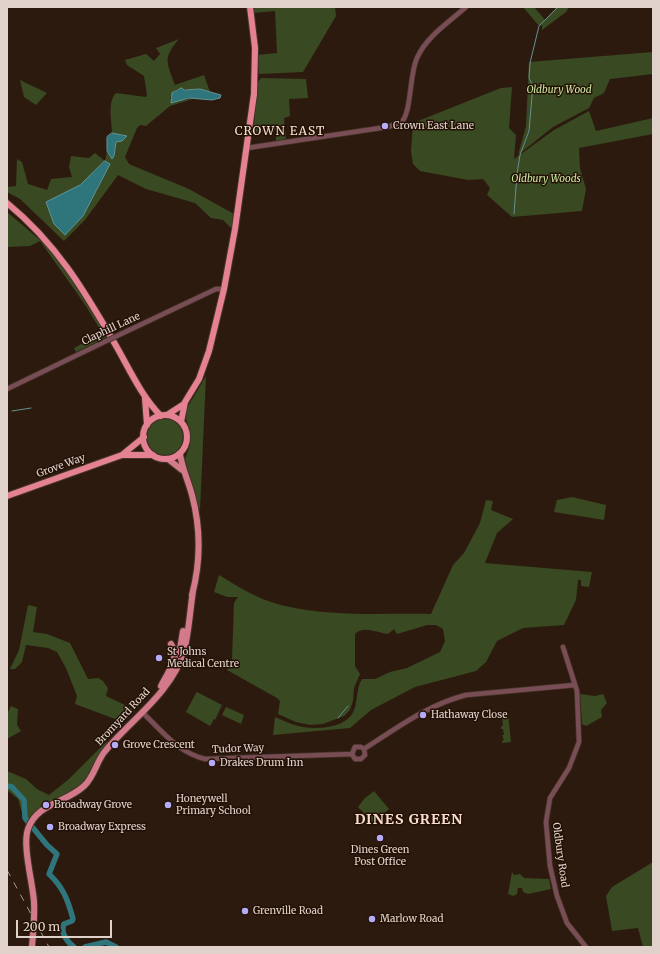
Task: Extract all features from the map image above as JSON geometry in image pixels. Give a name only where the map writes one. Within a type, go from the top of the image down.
[{"type":"highway","points":[[181,422],[185,402],[205,364],[224,289],[247,148],[255,75],[255,45],[250,7]]},
{"type":"highway","points":[[7,203],[29,221],[56,250],[74,273],[144,394],[164,416],[181,422],[185,428],[187,442],[180,454],[168,459],[153,455],[146,447],[144,437],[148,414],[144,394]]},
{"type":"highway","points":[[147,425],[151,421],[164,416],[185,402]]},
{"type":"highway","name":"Grove Way","points":[[122,455],[144,437]]},
{"type":"highway","name":"Grove Way","points":[[7,496],[122,455],[153,455]]},
{"type":"main road","name":"Bromyard Road","points":[[32,947],[34,902],[26,841],[28,828],[33,820],[46,807],[84,786],[94,773],[103,753],[154,700],[174,673],[184,650],[199,560],[199,534],[192,494],[182,470],[180,454]]},
{"type":"main road","name":"Bromyard Road","points":[[168,459],[182,470]]},
{"type":"main road","points":[[154,700],[174,657],[175,649],[171,644]]},
{"type":"street","points":[[247,148],[387,128],[401,123],[406,115],[412,74],[419,52],[437,32],[466,7]]},
{"type":"street","name":"Claphill Lane","points":[[7,389],[216,289],[224,289]]},
{"type":"street","name":"Oldbury Road","points":[[563,648],[578,698],[579,742],[575,756],[569,768],[550,798],[546,822],[550,866],[557,896],[567,923],[586,947]]},
{"type":"street","name":"Tudor Way","points":[[364,749],[421,712],[449,700],[466,695],[575,685]]},
{"type":"street","name":"Tudor Way","points":[[142,712],[179,748],[190,755],[205,758],[352,754]]},
{"type":"street","name":"Tudor Way","points":[[352,754],[355,747],[358,746],[364,749]]},
{"type":"street","name":"Tudor Way","points":[[352,754],[355,759],[361,759],[365,755],[364,749]]},
{"type":"green space","points":[[253,7],[335,7],[336,16],[303,72],[259,74],[257,55],[277,53],[275,11],[253,13]]},
{"type":"green space","points":[[523,7],[534,7],[545,20],[557,7],[569,7],[566,12],[542,30],[542,25],[539,26]]},
{"type":"green space","points":[[179,39],[168,56],[168,66],[175,85],[204,75],[210,92],[200,89],[177,89],[172,93],[170,99],[183,100],[196,98],[170,106],[146,126],[140,125],[137,128],[125,157],[129,164],[189,189],[234,214],[232,229],[223,220],[211,218],[195,203],[146,189],[118,175],[85,220],[64,241],[20,199],[7,192],[7,187],[16,186],[17,159],[22,162],[28,184],[47,190],[51,179],[72,177],[69,167],[71,156],[89,158],[95,153],[105,161],[107,151],[112,159],[114,156],[116,142],[127,136],[112,133],[111,107],[113,97],[116,93],[146,97],[147,95],[144,76],[127,65],[125,60],[146,54],[154,61],[160,54],[156,48]],"holes":[[[105,162],[101,181],[96,192],[46,203],[78,187]]]},
{"type":"green space","name":"Oldbury Wood","points":[[653,52],[653,74],[610,79],[604,93],[594,98],[589,108],[553,127],[518,155],[526,126],[529,62]]},
{"type":"green space","points":[[261,78],[306,79],[308,98],[289,99],[290,116],[284,118],[286,139],[276,141],[276,130],[253,133],[258,82]]},
{"type":"green space","points":[[20,80],[47,93],[36,105],[24,97]]},
{"type":"green space","name":"Oldbury Woods","points":[[512,87],[509,128],[516,135],[514,159],[554,130],[589,111],[596,131],[653,118],[653,134],[579,148],[580,168],[586,189],[582,211],[512,217],[487,195],[490,188],[483,179],[468,180],[420,171],[413,164],[411,151],[413,123],[501,88]]},
{"type":"green space","points":[[7,212],[41,241],[67,271],[82,292],[107,337],[76,352],[74,348],[102,333],[86,306],[40,241],[30,246],[7,247]]},
{"type":"green space","points":[[206,376],[200,510],[185,459],[190,445],[190,430],[186,419],[187,408]]},
{"type":"green space","points":[[165,419],[178,424],[183,437],[178,450],[165,455],[152,450],[147,437],[152,424]]},
{"type":"green space","points":[[572,497],[606,505],[604,520],[554,512],[557,500]]},
{"type":"green space","points":[[486,500],[493,501],[491,510],[513,519],[497,533],[485,563],[592,572],[589,587],[581,586],[581,580],[578,580],[576,600],[564,625],[523,628],[497,641],[486,662],[476,671],[415,687],[371,710],[350,728],[273,735],[275,717],[295,725],[313,728],[330,727],[345,721],[354,710],[362,679],[375,679],[390,672],[407,668],[440,652],[445,641],[443,629],[436,625],[427,625],[397,634],[394,629],[388,634],[370,630],[358,631],[355,634],[355,666],[360,674],[354,688],[353,701],[350,710],[344,716],[323,724],[310,725],[296,722],[278,714],[280,701],[277,698],[227,670],[232,659],[234,603],[238,597],[227,597],[214,592],[219,575],[256,596],[275,603],[296,608],[319,612],[431,614],[453,565],[464,553],[480,523]]},
{"type":"green space","points":[[28,605],[37,607],[33,632],[47,634],[70,643],[88,679],[98,678],[103,681],[108,688],[106,696],[135,710],[123,722],[75,704],[77,696],[66,668],[57,652],[48,648],[26,645],[22,662],[15,669],[10,669],[19,650]]},
{"type":"green space","points":[[197,692],[222,705],[215,720],[214,719],[210,726],[186,712]]},
{"type":"green space","points":[[580,694],[595,696],[603,694],[607,703],[601,710],[602,717],[586,726],[582,724]]},
{"type":"green space","points":[[11,706],[18,709],[17,725],[21,731],[7,739],[7,714]]},
{"type":"green space","points":[[226,707],[244,715],[241,724],[222,715]]},
{"type":"green space","points":[[508,713],[511,742],[502,743],[504,740],[502,735],[504,735],[503,729],[501,729],[501,726],[503,726],[502,716],[500,714]]},
{"type":"green space","points":[[107,741],[108,743],[91,776],[83,785],[73,792],[41,806],[26,826],[18,799],[7,790],[7,771],[26,779],[37,789],[49,795],[69,779]]},
{"type":"green space","points":[[374,791],[389,809],[373,822],[358,807],[364,799]]},
{"type":"green space","points":[[653,862],[653,947],[643,947],[638,928],[612,931],[606,896],[612,887]]},
{"type":"green space","points":[[512,872],[514,875],[520,874],[524,878],[549,879],[551,889],[528,894],[523,892],[522,888],[518,888],[517,894],[513,896],[508,894]]},
{"type":"water","points":[[182,88],[184,90],[200,89],[221,95],[220,98],[212,100],[189,98],[171,103],[172,93]]},
{"type":"water","points":[[112,133],[127,136],[122,141],[116,142],[114,156],[112,159],[107,151],[107,137]]},
{"type":"water","points":[[105,161],[110,164],[83,216],[65,235],[54,224],[46,202],[80,185]]},
{"type":"waterway","points":[[514,214],[520,155],[529,131],[532,96],[531,82],[529,78],[530,63],[539,26],[558,7]]},
{"type":"waterway","points":[[12,411],[31,408]]},
{"type":"waterway","points":[[338,718],[348,706]]},
{"type":"waterway","points":[[7,786],[12,787],[24,800],[25,818],[47,845],[57,854],[49,874],[61,889],[69,906],[73,919],[72,921],[64,924],[63,930],[67,940],[74,947]]},
{"type":"waterway","points":[[85,947],[106,942],[116,947]]},
{"type":"railway","points":[[7,870],[49,947]]},
{"type":"place","name":"Crown East Lane","points":[[385,126]]},
{"type":"place","name":"St Johns Medical Centre","points":[[159,658]]},
{"type":"place","name":"Hathaway Close","points":[[423,715]]},
{"type":"place","name":"Grove Crescent","points":[[115,745]]},
{"type":"place","name":"Drakes Drum Inn","points":[[212,763]]},
{"type":"place","name":"Broadway Grove","points":[[46,805]]},
{"type":"place","name":"Honeywell Primary School","points":[[168,805]]},
{"type":"place","name":"Broadway Express","points":[[50,827]]},
{"type":"place","name":"Dines Green Post Office","points":[[380,838]]},
{"type":"place","name":"Grenville Road","points":[[245,911]]},
{"type":"place","name":"Marlow Road","points":[[372,919]]},
{"type":"district","name":"CROWN EAST","points":[[280,132]]},
{"type":"district","name":"DINES GREEN","points":[[409,820]]}]
